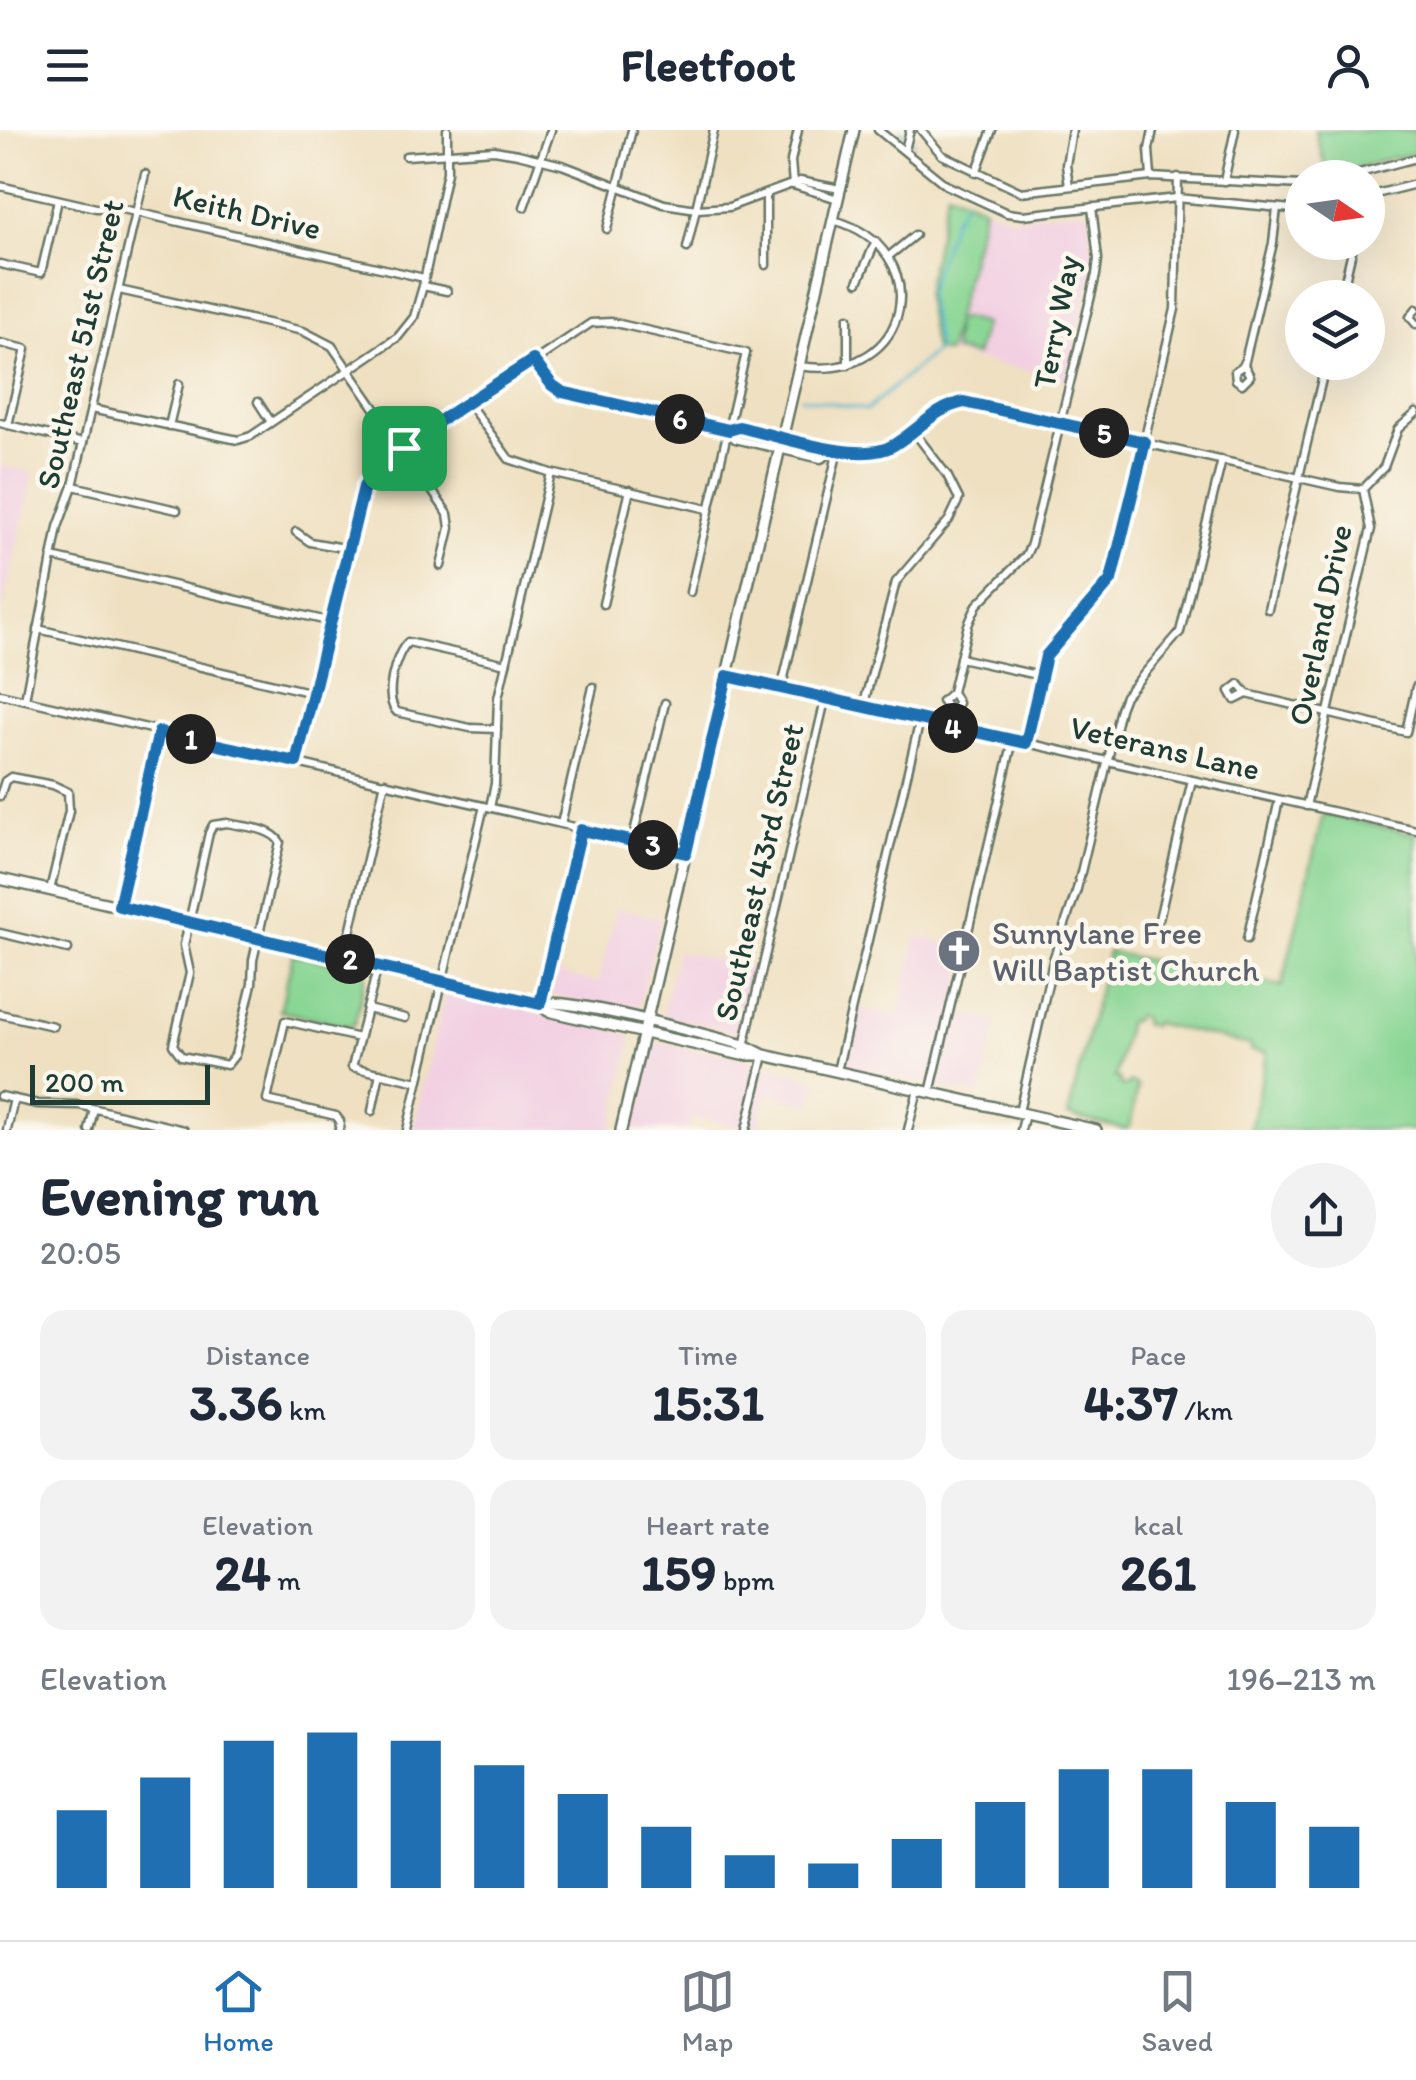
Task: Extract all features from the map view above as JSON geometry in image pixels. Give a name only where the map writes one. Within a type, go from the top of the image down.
[{"type":"main road","points":[[621,1130],[784,450],[799,366],[854,130]]},
{"type":"main road","points":[[0,879],[540,1004],[548,1010],[643,1034],[743,1050]]},
{"type":"main road","points":[[540,1004],[550,1000],[764,1055],[1096,1130]]},
{"type":"street","points":[[91,409],[232,440],[251,436],[408,327],[417,309],[449,153],[447,130]]},
{"type":"street","points":[[524,208],[551,130]]},
{"type":"street","points":[[607,230],[632,130]]},
{"type":"street","points":[[687,248],[714,130]]},
{"type":"street","points":[[793,185],[791,161],[798,130]]},
{"type":"street","points":[[878,130],[946,185],[1007,213],[1023,216],[1224,182],[1285,184]]},
{"type":"street","points":[[921,130],[942,155],[1021,192],[1150,176],[1178,188],[1285,209]]},
{"type":"street","points":[[976,173],[992,130]]},
{"type":"street","points":[[1069,186],[1066,165],[1072,130]]},
{"type":"street","points":[[1150,176],[1152,130]]},
{"type":"street","points":[[1224,182],[1236,130]]},
{"type":"street","points":[[906,150],[909,134]]},
{"type":"street","points":[[406,156],[494,150],[544,159],[664,204],[697,209],[730,207],[800,181],[839,194]]},
{"type":"street","points":[[1385,166],[1416,158]]},
{"type":"street","name":"Southeast 51st Street","points":[[25,700],[58,527],[74,486],[146,174]]},
{"type":"street","points":[[1385,192],[1416,184]]},
{"type":"street","name":"Keith Drive","points":[[0,186],[96,208],[137,212],[423,282],[446,291]]},
{"type":"street","points":[[1026,743],[1046,656],[1111,580],[1177,294],[1178,188]]},
{"type":"street","points":[[766,194],[766,266]]},
{"type":"street","points":[[0,264],[41,273],[58,200]]},
{"type":"street","name":"Terry Way","points":[[952,692],[976,605],[1026,555],[1031,544],[1096,275],[1092,207]]},
{"type":"street","points":[[1244,365],[1277,208]]},
{"type":"street","points":[[799,366],[829,369],[848,365],[875,352],[896,321],[900,300],[889,256],[876,240],[833,220]]},
{"type":"street","points":[[889,256],[915,235]]},
{"type":"street","points":[[858,282],[876,240]]},
{"type":"street","points":[[119,290],[303,331],[328,342],[448,514],[450,528],[442,566]]},
{"type":"street","points":[[1416,308],[1410,317],[1416,324]]},
{"type":"street","points":[[848,318],[848,365]]},
{"type":"street","points":[[296,762],[367,480],[377,467],[582,326],[600,321],[746,353],[690,592]]},
{"type":"street","points":[[0,342],[26,348],[4,424],[84,442]]},
{"type":"street","points":[[533,360],[562,392],[729,430],[739,427],[862,454],[881,452],[914,432],[942,408],[964,402],[1364,490]]},
{"type":"street","points":[[1268,609],[1322,380]]},
{"type":"street","points":[[169,426],[179,384]]},
{"type":"street","points":[[258,402],[270,422]]},
{"type":"street","points":[[469,404],[509,460],[708,509]]},
{"type":"street","name":"Overland Drive","points":[[1306,806],[1371,529],[1364,490],[1384,467],[1398,429],[1416,413]]},
{"type":"street","points":[[729,430],[735,439],[821,459],[838,450]]},
{"type":"street","points":[[863,708],[896,582],[949,520],[959,499],[948,475],[914,432]]},
{"type":"street","points":[[808,455],[811,443]]},
{"type":"street","points":[[781,690],[838,450]]},
{"type":"street","points":[[1022,1130],[1022,1113],[1054,957],[1077,889],[1126,696],[1180,632],[1222,460]]},
{"type":"street","points":[[406,1130],[495,784],[498,698],[550,473]]},
{"type":"street","points":[[74,486],[176,510]]},
{"type":"street","points":[[603,604],[630,490]]},
{"type":"street","points":[[296,532],[310,542],[350,549]]},
{"type":"street","points":[[52,557],[332,622]]},
{"type":"street","points":[[38,629],[313,693]]},
{"type":"street","points":[[497,730],[470,728],[393,710],[389,697],[400,651],[408,642],[506,664]]},
{"type":"street","points":[[960,658],[1041,676]]},
{"type":"street","name":"Veterans Lane","points":[[727,676],[1416,830]]},
{"type":"street","points":[[561,824],[592,687]]},
{"type":"street","points":[[1248,694],[1406,732],[1416,687]]},
{"type":"street","points":[[0,694],[686,853]]},
{"type":"street","name":"Southeast 43rd Street","points":[[743,1050],[825,700]]},
{"type":"street","points":[[632,841],[665,703]]},
{"type":"street","points":[[837,1071],[920,720]]},
{"type":"street","points":[[119,906],[159,732]]},
{"type":"street","points":[[930,1092],[1013,740]]},
{"type":"street","points":[[1,792],[12,777],[68,792],[68,811],[50,890]]},
{"type":"street","points":[[1160,919],[1192,780]]},
{"type":"street","points":[[344,958],[385,782]]},
{"type":"street","points":[[1247,940],[1279,800]]},
{"type":"street","points":[[227,823],[266,832],[280,842],[258,938],[235,1055],[227,1065],[181,1056],[173,1045],[190,973],[184,946],[214,825],[227,823]]},
{"type":"street","points":[[540,1004],[581,830]]},
{"type":"street","points":[[0,933],[68,949]]},
{"type":"street","points":[[378,966],[352,1067],[418,1082]]},
{"type":"street","points":[[367,1009],[405,1018]]},
{"type":"street","points":[[0,1014],[53,1026]]},
{"type":"street","points":[[339,1130],[336,1116],[267,1100],[285,1020],[360,1038]]},
{"type":"street","name":"Southeast 43rd Street","points":[[746,1130],[764,1055]]},
{"type":"street","points":[[372,1111],[380,1074]]},
{"type":"street","points":[[908,1130],[918,1090]]},
{"type":"street","points":[[0,1096],[94,1108],[184,1130]]},
{"type":"street","points":[[7,1130],[14,1099]]},
{"type":"street","points":[[88,1130],[94,1108]]},
{"type":"shaded area","points":[[984,207],[1012,218],[1084,209],[1089,213],[1095,264],[1068,380],[947,353]]},
{"type":"shaded area","points":[[0,465],[34,473],[0,620]]},
{"type":"shaded area","points":[[617,908],[661,919],[636,1016],[548,994],[553,972],[598,983]]},
{"type":"shaded area","points":[[917,936],[968,948],[954,1011],[997,1022],[980,1095],[848,1066],[844,1061],[856,1008],[898,1017]]},
{"type":"shaded area","points":[[677,951],[755,968],[740,1033],[662,1016]]},
{"type":"shaded area","points":[[451,990],[629,1035],[631,1044],[612,1130],[413,1130],[444,996]]},
{"type":"shaded area","points":[[655,1042],[753,1060],[818,1081],[812,1105],[767,1093],[757,1130],[691,1117],[688,1130],[631,1130],[650,1045]]},
{"type":"green space","points":[[1416,130],[1416,154],[1384,160],[1323,160],[1315,131]]},
{"type":"green space","points":[[947,191],[984,207],[955,321],[963,318],[984,324],[975,356],[953,351],[955,324],[947,353],[934,350],[925,295]]},
{"type":"green space","points":[[1323,814],[1416,834],[1416,1130],[1250,1130],[1267,1053],[1250,1050],[1250,1045],[1154,1023],[1143,1024],[1143,1018],[1136,1016],[1134,1021],[1128,1021],[1115,1078],[1120,1085],[1126,1087],[1129,1082],[1138,1086],[1130,1127],[1124,1129],[1068,1116],[1108,952],[1282,986]]},
{"type":"green space","points":[[293,954],[367,970],[355,1023],[349,1027],[280,1011]]},
{"type":"waterway","points":[[901,130],[915,143]]},
{"type":"waterway","points":[[800,397],[867,410],[938,349],[927,293],[953,220],[965,200]]},
{"type":"place","name":"Sunnylane Free Will Baptist Church","points":[[959,951]]},
{"type":"route","points":[[533,360],[562,392],[852,454],[881,452],[914,432],[942,408],[964,402],[1145,442],[1111,580],[1046,656],[1026,743],[727,676],[686,853],[581,830],[540,1004],[119,906],[159,732],[296,762],[364,487],[373,471],[404,448],[533,360]]}]
